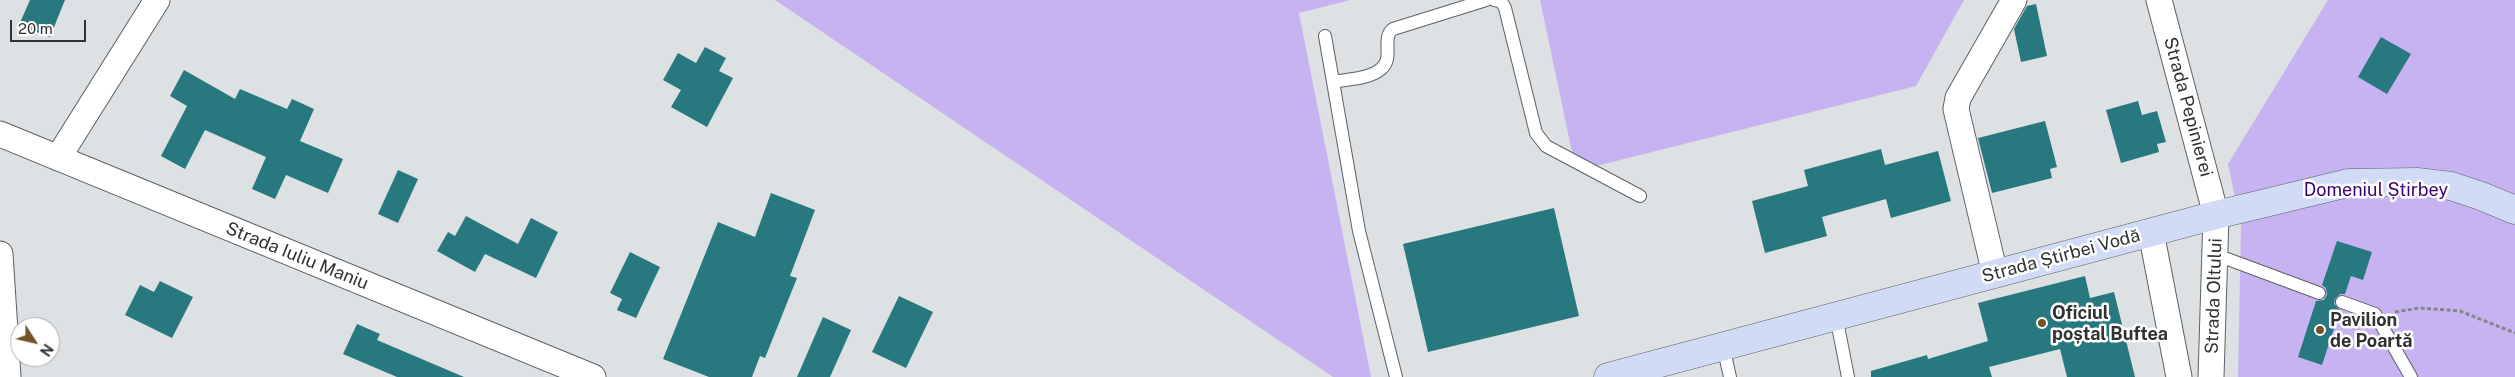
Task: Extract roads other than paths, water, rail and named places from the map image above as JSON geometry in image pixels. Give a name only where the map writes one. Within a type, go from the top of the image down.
[{"type":"street","points":[[58,158],[157,0]]},
{"type":"street","points":[[1995,274],[1956,109],[1958,98],[2014,0]]},
{"type":"street","name":"Strada Pepinierei","points":[[2159,0],[2216,215]]},
{"type":"street","name":"Strada Iuliu Maniu","points":[[0,134],[594,377]]},
{"type":"street","name":"Strada Știrbei Vodă","points":[[1608,377],[2151,232],[2348,183],[2417,182],[2451,186],[2515,210]]},
{"type":"street","name":"Strada Oltului","points":[[2211,377],[2216,215]]},
{"type":"street","name":"Strada Oltului","points":[[2151,232],[2179,377]]},
{"type":"street","points":[[0,254],[8,377]]},
{"type":"lane","points":[[1333,82],[1370,75],[1382,68],[1388,59],[1388,36],[1393,29],[1486,0]]},
{"type":"lane","points":[[1494,0],[1501,1],[1505,8],[1536,133],[1546,146],[1640,196]]},
{"type":"lane","points":[[1325,36],[1359,231],[1396,377]]},
{"type":"lane","points":[[2214,254],[2319,293]]},
{"type":"lane","points":[[2342,302],[2375,314],[2411,377]]},
{"type":"lane","points":[[1836,316],[1848,377]]},
{"type":"lane","points":[[1723,346],[1730,377]]},
{"type":"place","name":"Oficiul poștal Buftea","points":[[2042,323]]},
{"type":"place","name":"Pavilion de Poartă","points":[[2320,330]]},
{"type":"park label","name":"Domeniul Știrbey","points":[[2376,190]]}]
